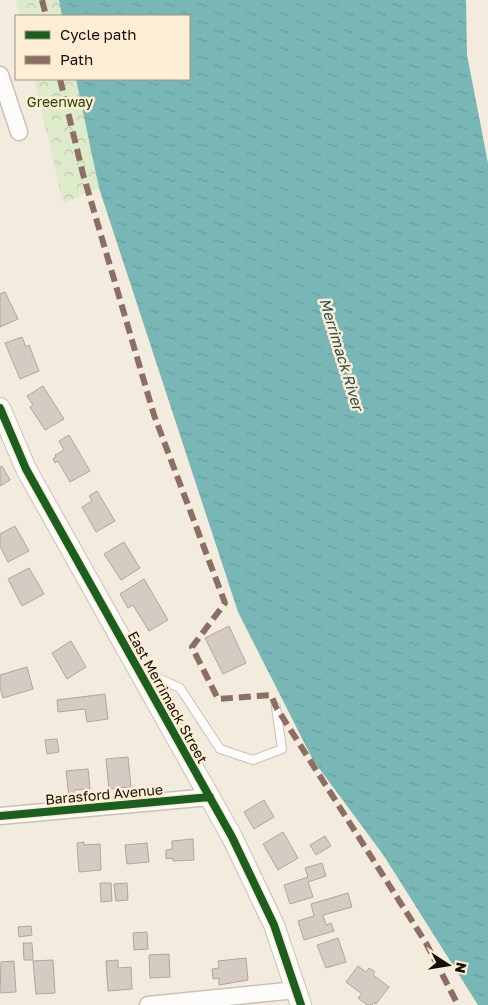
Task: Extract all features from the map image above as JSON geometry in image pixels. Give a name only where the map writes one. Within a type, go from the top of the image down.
[{"type":"street","points":[[0,75],[19,132]]},
{"type":"street","name":"East Merrimack Street","points":[[0,408],[26,469],[232,837],[274,925],[298,998]]},
{"type":"street","name":"Barasford Avenue","points":[[0,816],[210,797]]},
{"type":"street","points":[[148,1005],[298,998]]},
{"type":"lane","points":[[138,669],[180,688],[220,749],[253,760],[282,750],[276,707]]},
{"type":"green space","points":[[16,0],[59,0],[62,15],[20,15]]},
{"type":"green space","name":"Greenway","points":[[34,80],[76,80],[99,188],[63,203]]},
{"type":"water","name":"Merrimack River","points":[[59,0],[466,0],[467,55],[488,163],[488,1005],[478,1005],[384,856],[313,760],[238,612],[99,188],[76,80],[190,80],[190,15],[62,15]]},
{"type":"building","points":[[5,292],[18,319],[0,327],[0,294]]},
{"type":"building","points":[[22,337],[26,347],[29,345],[39,371],[20,379],[5,343]]},
{"type":"building","points":[[43,386],[64,419],[45,430],[30,407],[33,405],[27,396]]},
{"type":"building","points":[[69,435],[90,471],[70,482],[58,461],[55,463],[53,459],[56,457],[55,455],[64,450],[59,441]]},
{"type":"building","points":[[2,466],[10,480],[0,486],[0,467]]},
{"type":"building","points":[[97,491],[115,521],[96,532],[82,507],[92,501],[89,496]]},
{"type":"building","points":[[15,526],[29,551],[8,562],[0,546],[0,534]]},
{"type":"building","points":[[124,542],[140,568],[121,580],[104,554]]},
{"type":"building","points":[[29,568],[44,594],[22,606],[8,579]]},
{"type":"building","points":[[144,579],[168,620],[149,631],[133,605],[128,608],[120,594]]},
{"type":"building","points":[[229,626],[246,663],[223,674],[205,638]]},
{"type":"building","points":[[71,641],[86,667],[67,679],[52,653]]},
{"type":"building","points":[[27,667],[33,689],[3,698],[0,687],[0,675]]},
{"type":"building","points":[[105,694],[108,719],[87,722],[85,709],[58,712],[57,700]]},
{"type":"building","points":[[57,739],[59,752],[47,754],[45,740]]},
{"type":"building","points":[[128,757],[131,787],[109,789],[106,759]]},
{"type":"building","points":[[88,769],[90,789],[74,790],[74,795],[69,796],[66,771]]},
{"type":"building","points":[[264,800],[274,817],[254,829],[244,812]]},
{"type":"building","points":[[283,832],[298,858],[278,870],[263,844]]},
{"type":"building","points":[[325,836],[331,846],[316,855],[310,845]]},
{"type":"building","points":[[193,839],[194,860],[173,861],[173,858],[166,859],[166,850],[172,849],[172,841]]},
{"type":"building","points":[[84,842],[84,845],[100,844],[101,870],[79,872],[77,843]]},
{"type":"building","points":[[147,843],[149,862],[127,864],[125,845]]},
{"type":"building","points":[[322,863],[326,876],[308,882],[313,897],[290,904],[284,885],[308,877],[305,868]]},
{"type":"building","points":[[100,883],[111,883],[112,901],[101,902]]},
{"type":"building","points":[[127,883],[128,900],[116,901],[114,884]]},
{"type":"building","points":[[348,893],[352,907],[323,915],[326,925],[331,923],[334,931],[304,940],[298,921],[314,916],[311,904]]},
{"type":"building","points":[[31,926],[32,935],[19,937],[18,927]]},
{"type":"building","points":[[147,932],[148,949],[134,950],[133,933]]},
{"type":"building","points":[[338,938],[346,962],[326,968],[317,945]]},
{"type":"building","points":[[23,943],[32,943],[33,960],[24,960]]},
{"type":"building","points":[[169,954],[170,977],[150,978],[149,955]]},
{"type":"building","points":[[246,958],[248,980],[219,985],[219,978],[213,979],[212,969],[219,968],[218,961]]},
{"type":"building","points":[[53,960],[55,993],[36,994],[33,961]]},
{"type":"building","points":[[118,960],[118,968],[131,967],[132,989],[108,991],[106,961]]},
{"type":"building","points":[[14,961],[16,992],[0,993],[1,962]]},
{"type":"building","points":[[358,966],[366,972],[369,968],[375,972],[373,975],[389,987],[376,1004],[367,1005],[358,998],[362,994],[346,982]]},
{"type":"marked path","points":[[42,0],[46,15]]},
{"type":"marked path","points":[[60,80],[83,174],[154,415],[225,603],[192,647],[218,699],[271,695],[276,707],[426,943],[458,1005]]},
{"type":"cycle path","points":[[0,408],[26,469],[232,837],[274,925],[301,1005]]},
{"type":"cycle path","points":[[0,816],[210,797]]}]
